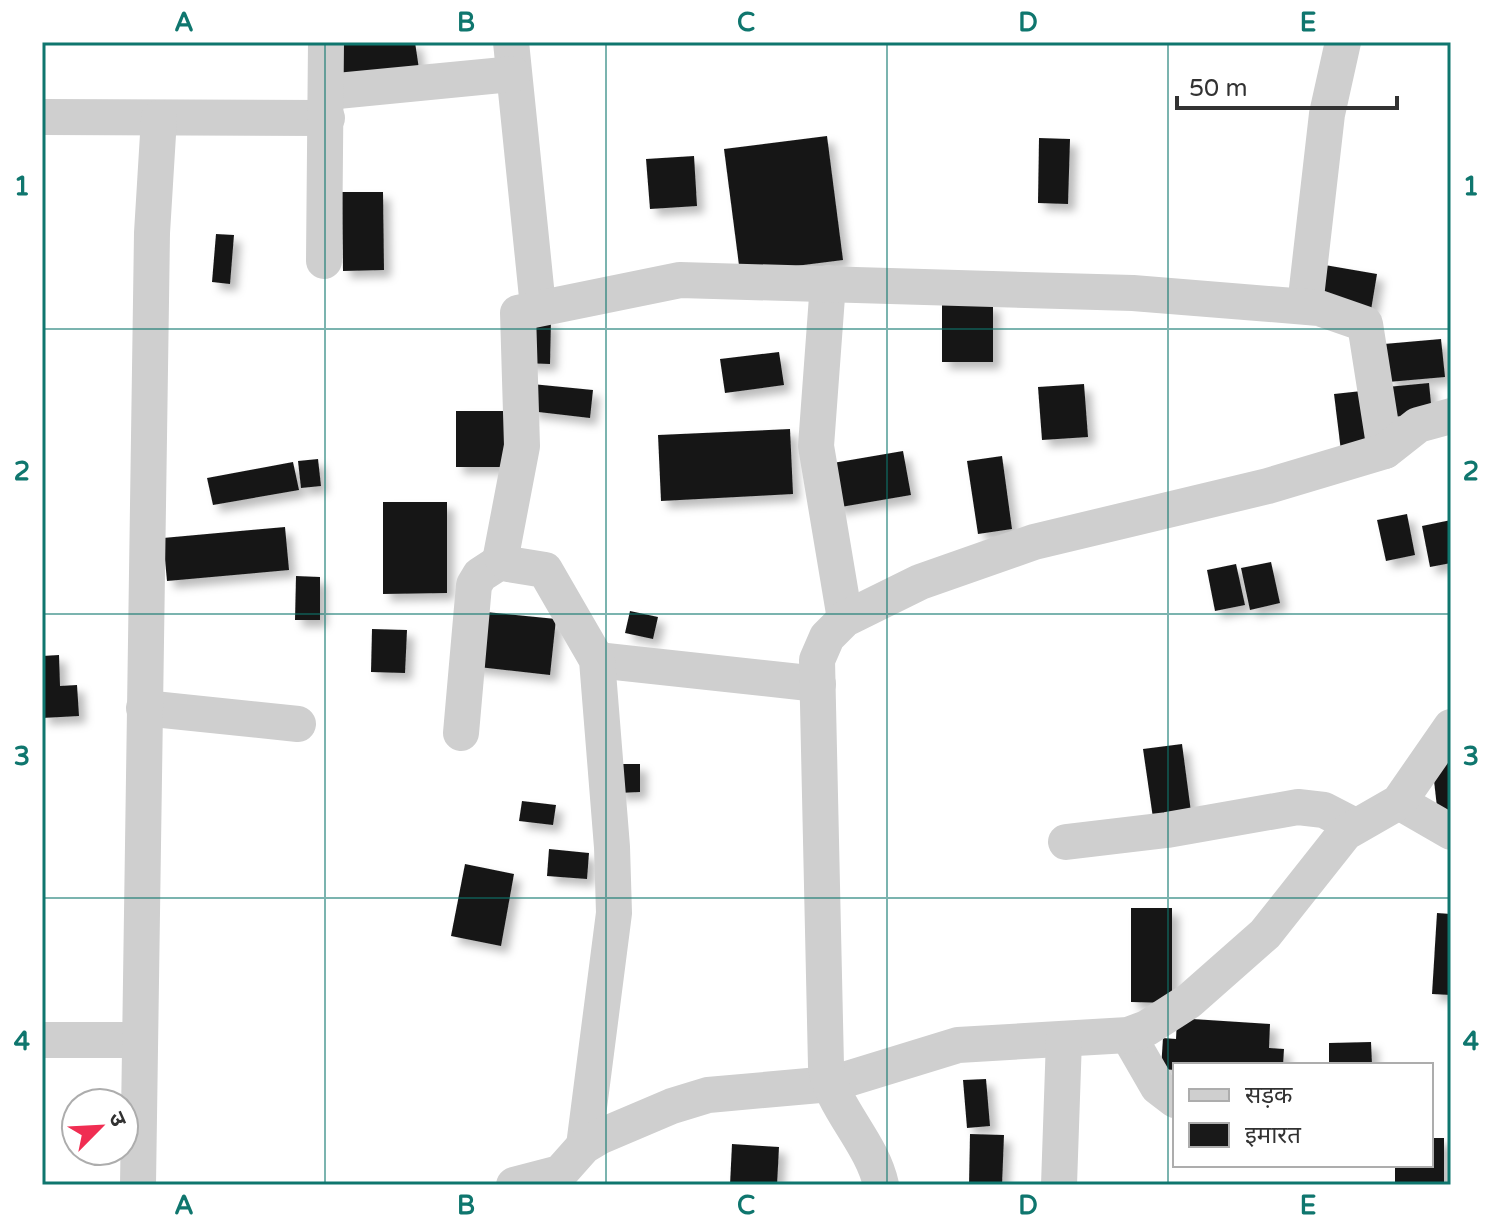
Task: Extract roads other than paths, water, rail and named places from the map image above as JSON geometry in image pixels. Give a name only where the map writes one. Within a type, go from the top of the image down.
[{"type":"street","points":[[324,261],[326,42]]},
{"type":"street","points":[[1305,306],[1327,114],[1343,42]]},
{"type":"street","points":[[42,117],[159,118],[327,105],[512,58],[538,307]]},
{"type":"street","points":[[138,1185],[152,233],[159,118]]},
{"type":"street","points":[[503,560],[501,549],[522,446],[516,317],[521,311],[660,281],[1133,293],[1305,306],[1365,324],[1385,451]]},
{"type":"street","points":[[828,283],[816,446],[845,619]]},
{"type":"street","points":[[881,1185],[871,1152],[831,1084],[826,1066],[818,684],[821,648],[845,619],[920,582],[1034,542],[1268,486],[1385,451],[1418,425],[1451,416]]},
{"type":"street","points":[[461,733],[474,585],[480,575],[503,560],[545,570],[597,660],[614,913],[584,1146],[567,1179],[514,1185]]},
{"type":"street","points":[[597,660],[818,684]]},
{"type":"street","points":[[144,708],[298,724]]},
{"type":"street","points":[[584,1146],[643,1118],[700,1097],[831,1084],[958,1045],[1128,1035],[1147,1028],[1189,1001],[1265,934],[1345,833],[1399,802],[1451,727]]},
{"type":"street","points":[[1399,802],[1451,832]]},
{"type":"street","points":[[1066,842],[1167,830],[1298,807],[1324,810],[1355,826]]},
{"type":"street","points":[[1128,1035],[1158,1087],[1173,1098]]},
{"type":"street","points":[[1059,1185],[1064,1039]]},
{"type":"street","points":[[42,1040],[139,1040]]}]
